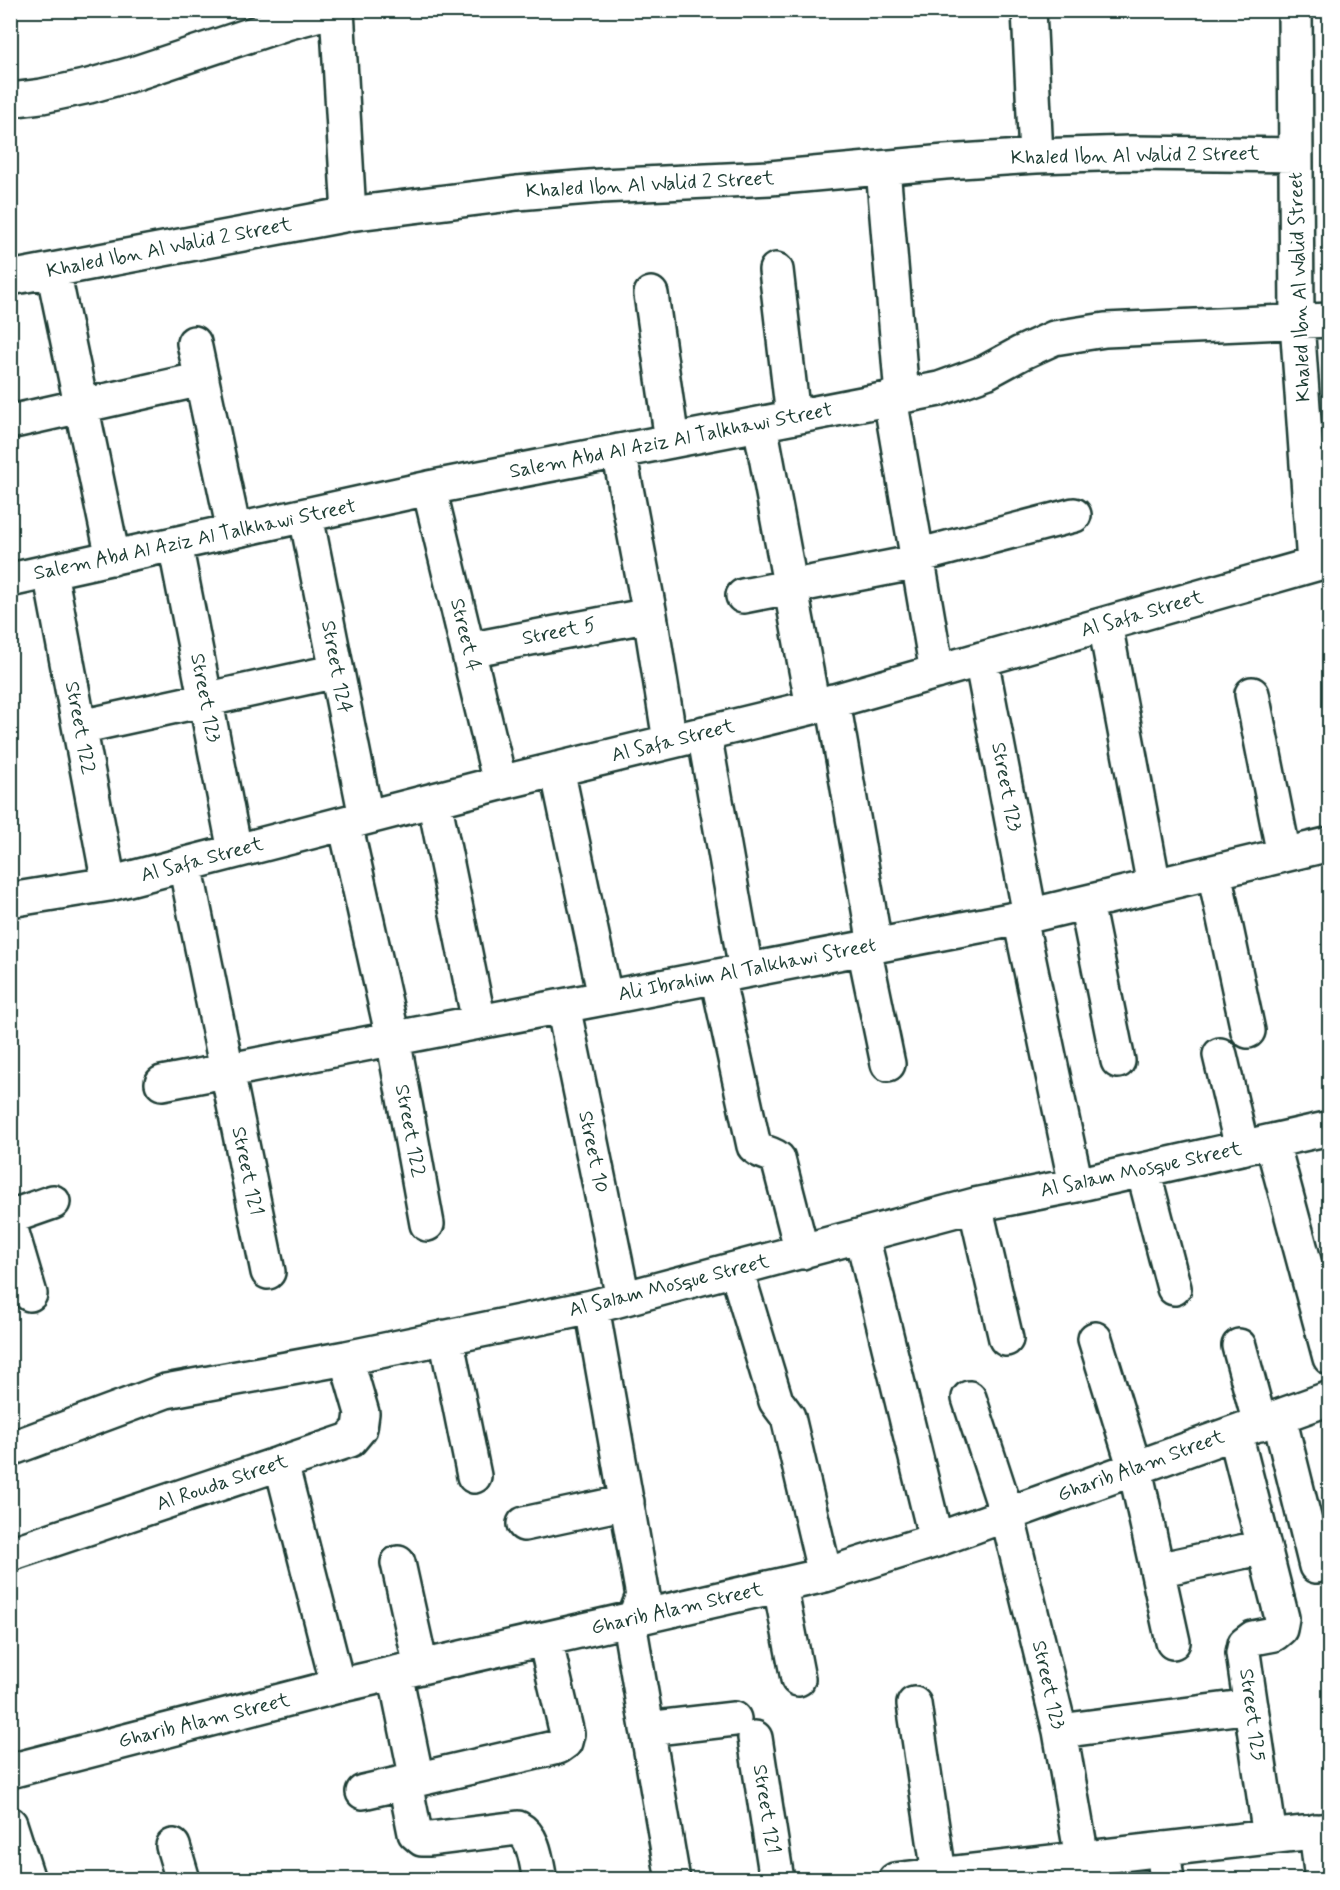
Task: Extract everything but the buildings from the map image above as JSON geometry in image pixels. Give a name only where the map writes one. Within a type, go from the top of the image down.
[{"type":"street","points":[[10,100],[99,84],[267,29],[336,10],[349,214]]},
{"type":"street","points":[[1029,10],[1036,156]]},
{"type":"street","name":"Khaled Ibn Al Walid Street","points":[[1295,10],[1297,322],[1322,562]]},
{"type":"street","name":"Khaled Ibn Al Walid 2 Street","points":[[10,278],[349,214],[517,193],[601,186],[770,178],[1036,156],[1131,153],[1296,154]]},
{"type":"street","points":[[883,168],[896,397],[918,559],[937,672]]},
{"type":"street","points":[[52,270],[113,558]]},
{"type":"street","points":[[776,270],[793,417]]},
{"type":"street","points":[[651,294],[672,441]]},
{"type":"street","name":"Salem Abd Al Aziz Al Talkhawi Street","points":[[10,580],[429,488],[939,389],[986,372],[1054,338],[1105,330],[1329,320]]},
{"type":"street","points":[[194,343],[234,531]]},
{"type":"street","points":[[10,422],[202,379]]},
{"type":"street","points":[[760,424],[791,588],[823,704],[870,946],[888,1064]]},
{"type":"street","points":[[619,451],[650,615],[670,741]]},
{"type":"street","name":"Street 4","points":[[429,488],[500,783]]},
{"type":"street","points":[[743,596],[791,588],[918,559],[1074,515]]},
{"type":"street","name":"Street 124","points":[[306,516],[337,671],[356,820],[393,1038]]},
{"type":"street","name":"Street 123","points":[[175,544],[235,851]]},
{"type":"street","name":"Al Safa Street","points":[[10,900],[109,884],[500,783],[823,704],[1322,562]]},
{"type":"street","name":"Street 122","points":[[50,572],[109,884]]},
{"type":"street","name":"Street 5","points":[[468,650],[650,615]]},
{"type":"street","points":[[1105,624],[1155,886]]},
{"type":"street","name":"Street 123","points":[[981,659],[1025,917],[1076,1185]]},
{"type":"street","points":[[80,727],[337,671]]},
{"type":"street","points":[[1252,694],[1284,855]]},
{"type":"street","points":[[704,733],[731,973],[754,1146],[758,1150],[774,1155],[778,1160],[802,1252]]},
{"type":"street","points":[[558,769],[605,997]]},
{"type":"street","points":[[434,800],[479,1022]]},
{"type":"street","name":"Ali Ibrahim Al Talkhawi Street","points":[[162,1083],[1025,917],[1329,844]]},
{"type":"street","name":"Street 121","points":[[185,864],[268,1272]]},
{"type":"street","points":[[1214,872],[1248,1031]]},
{"type":"street","points":[[1086,903],[1118,1061]]},
{"type":"street","name":"Street 10","points":[[563,1005],[623,1299]]},
{"type":"street","name":"Street 122","points":[[393,1038],[427,1224]]},
{"type":"street","points":[[1220,1055],[1257,1145],[1329,1358]]},
{"type":"street","name":"Al Salam Mosque Street","points":[[10,1449],[166,1391],[346,1358],[592,1307],[975,1205],[1076,1185],[1329,1128]]},
{"type":"street","points":[[1143,1170],[1174,1288]]},
{"type":"street","points":[[10,1217],[53,1202]]},
{"type":"street","points":[[975,1205],[1006,1339]]},
{"type":"street","points":[[10,1226],[30,1294]]},
{"type":"street","points":[[862,1236],[936,1540]]},
{"type":"street","points":[[736,1269],[776,1401],[788,1417],[825,1575]]},
{"type":"street","points":[[592,1307],[643,1596],[634,1619],[631,1635],[647,1729],[663,1878]]},
{"type":"street","points":[[446,1337],[474,1476]]},
{"type":"street","points":[[1095,1339],[1134,1469],[1173,1642]]},
{"type":"street","points":[[1239,1346],[1258,1424],[1316,1566]]},
{"type":"street","name":"Al Rouda Street","points":[[10,1554],[350,1440],[360,1428],[362,1413],[346,1358]]},
{"type":"street","name":"Street 123","points":[[969,1398],[1007,1514],[1060,1731],[1082,1858]]},
{"type":"street","name":"Gharib Alam Street","points":[[10,1771],[338,1686],[825,1575],[936,1540],[1329,1398]]},
{"type":"street","points":[[1157,1570],[1264,1547],[1258,1424]]},
{"type":"street","points":[[281,1463],[338,1686]]},
{"type":"street","points":[[524,1524],[627,1502]]},
{"type":"street","name":"Street 125","points":[[1264,1547],[1282,1618],[1280,1629],[1274,1634],[1253,1638],[1245,1644],[1243,1653],[1270,1837]]},
{"type":"street","points":[[398,1563],[408,1670],[411,1782],[415,1833],[422,1839],[430,1839],[518,1828],[530,1839],[540,1880]]},
{"type":"street","points":[[780,1586],[798,1678]]},
{"type":"street","points":[[363,1792],[558,1747],[565,1742],[567,1734],[545,1639]]},
{"type":"street","points":[[914,1704],[939,1874]]},
{"type":"street","points":[[1060,1731],[1251,1706]]},
{"type":"street","name":"Street 121","points":[[647,1729],[745,1729],[777,1880]]},
{"type":"street","points":[[10,1824],[28,1880]]},
{"type":"street","points":[[895,1880],[939,1874],[1024,1872],[1082,1858],[1165,1864],[1270,1837],[1323,1831],[1322,1880]]},
{"type":"street","points":[[173,1846],[183,1880]]}]
